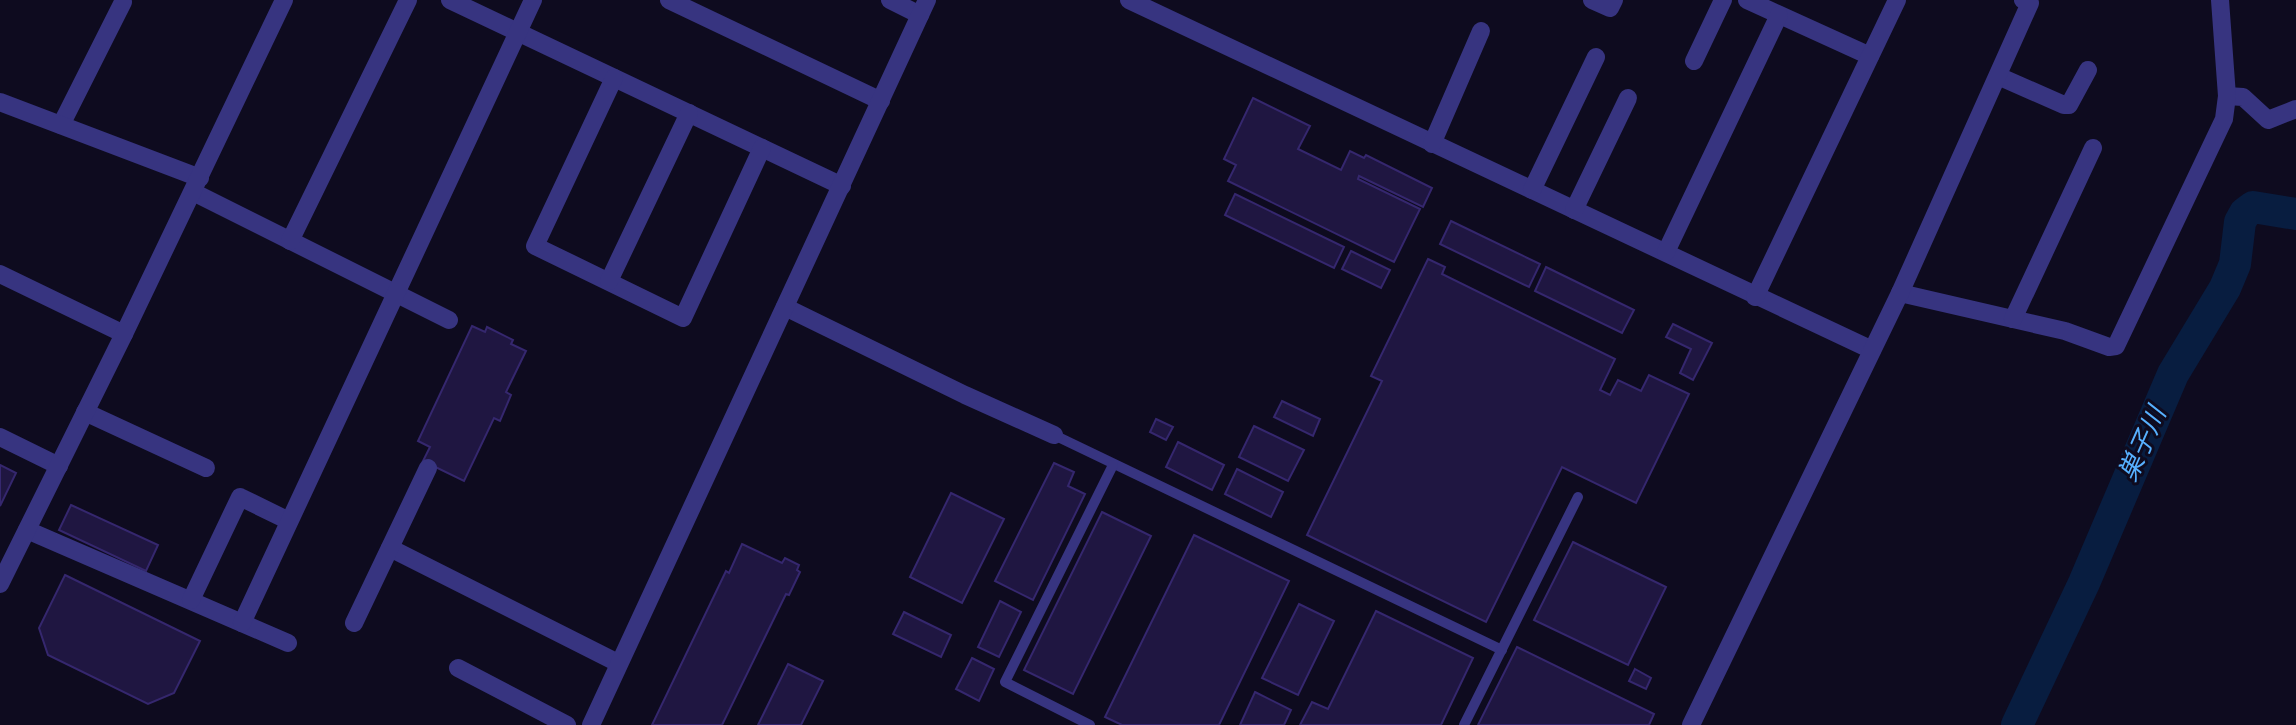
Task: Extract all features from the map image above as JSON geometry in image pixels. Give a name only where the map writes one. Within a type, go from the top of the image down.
[{"type":"street","points":[[0,584],[197,185],[284,0]]},
{"type":"street","points":[[290,241],[408,0]]},
{"type":"street","points":[[450,0],[842,186]]},
{"type":"street","points":[[242,623],[533,0]]},
{"type":"street","points":[[669,0],[881,101]]},
{"type":"street","points":[[591,725],[923,7],[890,0]]},
{"type":"street","points":[[1592,0],[1610,8],[1614,0]]},
{"type":"street","points":[[1694,61],[1723,0]]},
{"type":"street","points":[[1747,0],[1870,57]]},
{"type":"street","points":[[1755,297],[1897,0]]},
{"type":"street","points":[[1691,725],[1900,293],[2030,3],[2023,0]]},
{"type":"street","points":[[1900,293],[2065,331],[2109,347],[2116,346],[2224,119],[2227,96],[2220,0]]},
{"type":"street","points":[[61,125],[123,2]]},
{"type":"street","points":[[1139,2],[1432,144],[1872,350]]},
{"type":"street","points":[[1666,252],[1779,15]]},
{"type":"street","points":[[1432,144],[1481,31]]},
{"type":"street","points":[[1532,190],[1596,57]]},
{"type":"street","points":[[1998,76],[2069,105],[2088,69]]},
{"type":"street","points":[[614,78],[535,246],[683,318],[762,148]]},
{"type":"street","points":[[2227,96],[2243,97],[2268,120],[2296,109]]},
{"type":"street","points":[[1574,210],[1628,98]]},
{"type":"street","points":[[0,102],[61,125],[197,185],[290,241],[449,320]]},
{"type":"street","points":[[608,281],[689,113]]},
{"type":"street","points":[[2013,319],[2093,148]]},
{"type":"street","points":[[0,274],[124,334]]},
{"type":"street","points":[[785,307],[965,395],[1054,435]]},
{"type":"street","points":[[85,412],[206,468]]},
{"type":"street","points":[[0,437],[59,466]]},
{"type":"street","points":[[354,623],[428,468]]},
{"type":"street","points":[[191,600],[240,497],[289,521]]},
{"type":"street","points":[[27,530],[288,643]]},
{"type":"street","points":[[390,548],[618,663]]},
{"type":"street","points":[[458,668],[567,725]]},
{"type":"lane","points":[[1054,435],[1502,650]]},
{"type":"lane","points":[[1090,725],[1005,682],[1113,465]]},
{"type":"lane","points":[[1464,725],[1578,497]]},
{"type":"building","points":[[1253,98],[1310,126],[1298,149],[1341,170],[1350,151],[1364,158],[1366,155],[1432,188],[1423,207],[1359,176],[1358,179],[1420,209],[1394,262],[1228,181],[1236,165],[1224,159]]},
{"type":"building","points":[[1235,194],[1344,247],[1334,268],[1225,215]]},
{"type":"building","points":[[1451,221],[1540,264],[1529,287],[1440,244]]},
{"type":"building","points":[[1351,251],[1390,270],[1381,288],[1342,269]]},
{"type":"building","points":[[1428,259],[1445,267],[1442,274],[1615,359],[1600,390],[1610,395],[1618,380],[1641,391],[1649,375],[1689,394],[1636,503],[1562,467],[1486,622],[1307,535],[1382,381],[1371,376]]},
{"type":"building","points":[[1546,267],[1634,310],[1622,333],[1535,291]]},
{"type":"building","points":[[1673,324],[1712,343],[1693,380],[1680,373],[1691,349],[1666,337]]},
{"type":"building","points":[[472,326],[485,332],[487,327],[513,340],[511,344],[526,351],[506,392],[511,395],[500,421],[494,418],[464,481],[423,461],[430,447],[418,441]]},
{"type":"building","points":[[1282,401],[1320,419],[1313,436],[1274,417]]},
{"type":"building","points":[[1156,419],[1173,427],[1166,440],[1150,432]]},
{"type":"building","points":[[1254,426],[1304,450],[1288,481],[1239,457]]},
{"type":"building","points":[[1178,442],[1224,465],[1212,490],[1166,467]]},
{"type":"building","points":[[1054,463],[1074,472],[1068,486],[1085,494],[1033,600],[995,581]]},
{"type":"building","points":[[0,465],[16,473],[0,506]]},
{"type":"building","points":[[1237,469],[1283,492],[1271,517],[1225,494]]},
{"type":"building","points":[[951,493],[1004,519],[962,603],[910,577]]},
{"type":"building","points":[[71,505],[158,545],[146,571],[59,530]]},
{"type":"building","points":[[1102,512],[1151,536],[1073,694],[1024,670]]},
{"type":"building","points":[[1194,535],[1289,581],[1219,725],[1122,725],[1105,717]]},
{"type":"building","points":[[1573,542],[1666,587],[1628,665],[1534,620]]},
{"type":"building","points":[[742,544],[782,563],[785,558],[799,565],[797,570],[800,572],[789,595],[786,594],[722,725],[652,725],[726,571],[729,573]]},
{"type":"building","points":[[65,575],[200,641],[174,693],[148,704],[48,655],[39,628]]},
{"type":"building","points":[[1000,601],[1021,612],[999,657],[978,647]]},
{"type":"building","points":[[1299,604],[1334,621],[1298,695],[1262,678]]},
{"type":"building","points":[[1376,611],[1473,658],[1441,725],[1300,725],[1312,702],[1328,709]]},
{"type":"building","points":[[904,612],[951,635],[941,657],[893,634]]},
{"type":"building","points":[[1517,647],[1654,714],[1649,725],[1478,725]]},
{"type":"building","points":[[972,658],[994,669],[979,701],[956,689]]},
{"type":"building","points":[[788,664],[823,681],[801,725],[758,725]]},
{"type":"building","points":[[1635,669],[1651,678],[1646,689],[1629,681]]},
{"type":"building","points":[[1255,692],[1291,710],[1284,725],[1240,725]]},
{"type":"waterway","name":"巣子川","points":[[2017,725],[2084,583],[2173,374],[2225,288],[2235,264],[2240,222],[2245,213],[2253,207],[2296,214]]}]
